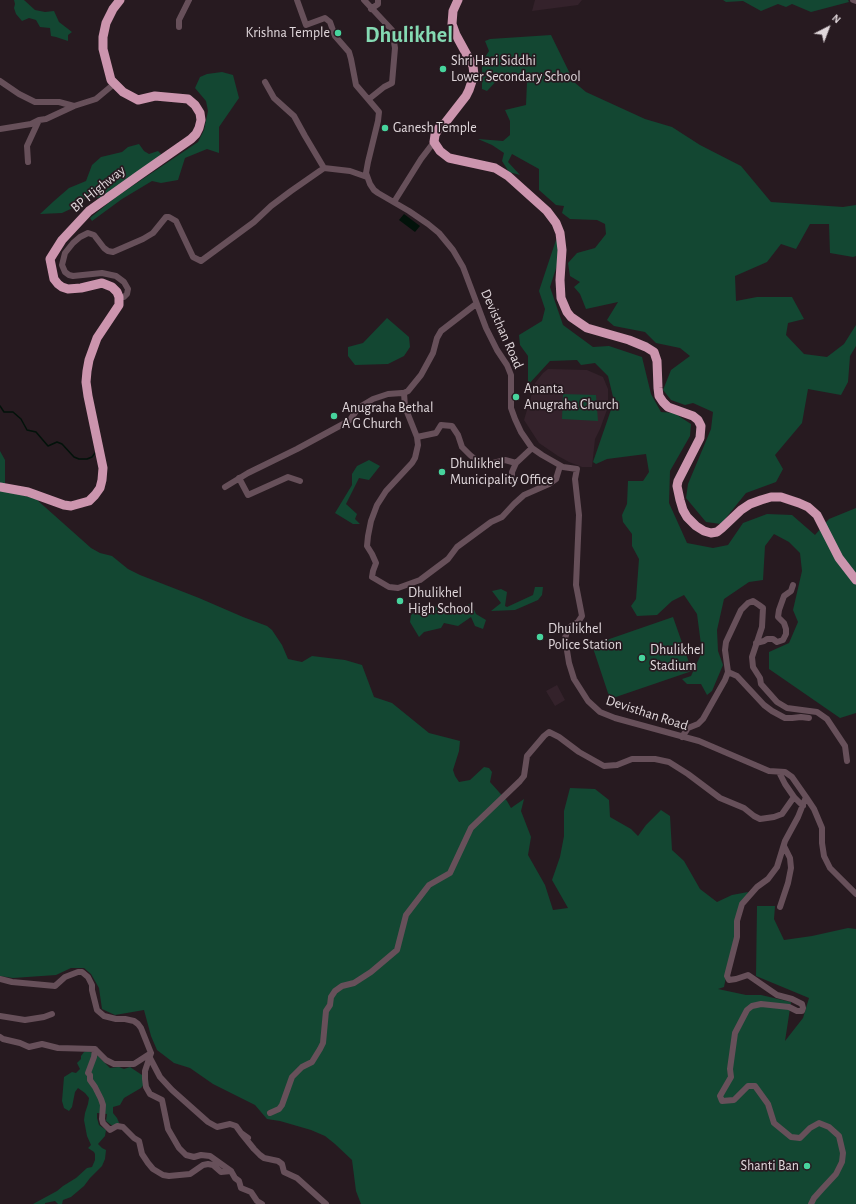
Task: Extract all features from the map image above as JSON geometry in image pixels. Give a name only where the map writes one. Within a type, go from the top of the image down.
[{"type":"highway","points":[[114,84],[111,80],[103,50],[103,37],[106,23],[113,9],[120,0]]},
{"type":"highway","points":[[458,0],[453,11],[452,24],[456,35],[473,66],[474,75],[466,96],[445,123],[440,126],[434,142],[440,151],[449,158],[495,168],[508,176],[547,211],[556,223],[560,233],[562,250],[560,280],[561,298],[567,312],[571,317],[587,328],[629,340],[654,352],[657,361],[659,396],[668,407],[693,416],[698,420],[701,426],[700,438],[678,481],[677,486],[681,505],[687,517],[696,526],[704,531],[712,533],[717,532],[741,510],[750,504],[761,500],[771,497],[781,497],[799,503],[808,507],[816,515],[839,558],[856,580]]},
{"type":"highway","name":"BP Highway","points":[[114,84],[123,92],[138,100],[154,96],[188,99],[196,105],[200,113],[201,120],[196,134],[191,139],[143,171],[89,211],[62,240],[50,259],[54,280],[62,288],[81,288],[102,283],[112,287],[117,292],[119,297]]},
{"type":"highway","points":[[0,487],[28,492],[64,505],[71,506],[89,501],[100,488],[103,468],[88,396],[86,382],[87,371],[89,360],[97,338],[119,305],[119,297]]},
{"type":"street","points":[[180,27],[179,20],[189,0]]},
{"type":"street","points":[[119,297],[124,297],[127,294],[128,289],[124,282],[116,276],[102,273],[73,276],[65,272],[62,264],[65,253],[80,237],[88,233],[94,235],[104,248],[113,252],[153,233],[166,218],[169,217],[176,221],[193,257],[201,261],[254,222],[291,190],[324,168],[350,171],[367,177],[366,173],[368,162],[379,112],[356,85],[350,54],[335,36],[330,22],[325,18],[306,25],[297,0]]},
{"type":"street","points":[[364,0],[392,30],[394,48],[392,83],[384,86],[369,99]]},
{"type":"street","points":[[371,9],[378,4],[378,0]]},
{"type":"street","points":[[0,81],[19,94],[35,102],[59,102],[74,106]]},
{"type":"street","points":[[265,82],[274,98],[294,116],[324,168]]},
{"type":"street","points":[[0,129],[31,124],[39,120],[53,117],[74,106],[96,99],[114,84]]},
{"type":"street","points":[[28,162],[27,146],[39,120]]},
{"type":"street","points":[[394,202],[421,159],[434,142]]},
{"type":"street","name":"Devisthan Road","points":[[367,177],[374,190],[428,224],[447,243],[457,256],[463,267],[486,328],[511,375],[511,408],[521,432],[532,448],[560,466],[577,469],[575,479],[579,515],[576,585],[582,616],[578,622],[571,626],[565,638],[569,663],[574,679],[588,701],[600,712],[615,718],[699,741],[769,771],[785,772],[792,777],[814,809],[822,828],[824,856],[830,868],[856,894]]},
{"type":"street","points":[[225,487],[239,478],[345,423],[350,420],[358,408],[373,399],[388,394],[404,393],[422,375],[433,353],[437,338],[441,331],[476,304]]},
{"type":"street","points":[[404,393],[405,407],[417,437],[418,445],[415,458],[386,491],[377,505],[368,536],[367,546],[376,563],[372,577],[390,587],[398,588],[420,580],[448,559],[457,547],[491,522],[502,517],[524,495],[549,484],[556,478],[560,466]]},
{"type":"street","points":[[417,437],[436,433],[441,425],[452,426],[458,435],[462,447],[470,456],[480,463],[485,465],[505,460],[516,464]]},
{"type":"street","points":[[512,479],[512,472],[516,464],[532,448]]},
{"type":"street","points":[[239,478],[248,495],[288,477],[300,481]]},
{"type":"street","points":[[756,643],[767,639],[773,639],[777,642],[783,640],[786,634],[786,629],[778,617],[779,610],[784,596],[791,591],[793,586]]},
{"type":"street","points":[[682,737],[688,728],[698,724],[703,719],[725,680],[728,672],[725,650],[726,642],[741,610],[748,603],[753,601],[763,608],[762,627],[752,656],[753,667],[760,678],[761,684],[777,702],[787,708],[817,712],[827,719],[845,746],[847,761]]},
{"type":"street","points":[[728,672],[737,676],[764,705],[772,711],[785,718],[809,718]]},
{"type":"street","points":[[270,1113],[280,1109],[292,1077],[312,1062],[323,1043],[326,1011],[335,991],[342,986],[354,983],[371,972],[397,950],[406,915],[429,885],[450,873],[471,828],[520,781],[524,776],[527,756],[549,732],[559,737],[579,752],[604,766],[617,765],[632,758],[655,759],[669,762],[720,798],[744,808],[754,816],[760,818],[774,817],[782,814],[794,797]]},
{"type":"street","points":[[779,772],[794,797],[803,806]]},
{"type":"street","points":[[806,797],[784,846],[777,867],[768,879],[757,887],[742,904],[737,921],[737,937],[727,976],[729,980],[748,975],[777,995],[792,999],[802,1004],[803,1008],[802,1011],[797,1011],[789,1007],[761,1004],[752,1006],[747,1010],[734,1033],[730,1069],[731,1077],[720,1096],[722,1101],[734,1100],[748,1086],[755,1086],[768,1104],[774,1123],[791,1137],[800,1138],[810,1128],[819,1123],[829,1127],[839,1136],[843,1153],[842,1162],[836,1174],[814,1198],[811,1204]]},
{"type":"street","points":[[780,907],[792,868],[790,858],[784,846]]},
{"type":"street","points":[[0,979],[12,982],[55,986],[65,977],[82,972],[88,977],[92,985],[97,1010],[104,1016],[134,1021],[138,1024],[160,1077],[172,1090],[208,1122],[217,1127],[230,1124],[236,1126],[254,1149],[264,1158],[278,1160],[282,1164],[284,1172],[297,1178],[326,1204]]},
{"type":"street","points":[[0,1016],[24,1020],[44,1017],[52,1014]]},
{"type":"street","points":[[0,1037],[20,1043],[29,1048],[42,1044],[58,1048],[95,1049],[106,1060],[114,1064],[134,1064],[150,1055]]},
{"type":"street","points":[[95,1049],[94,1057],[88,1073],[103,1105],[103,1123],[110,1130],[117,1126],[123,1127],[139,1141],[142,1154],[153,1169],[162,1175],[169,1176],[190,1174],[203,1165],[208,1164],[213,1165],[221,1172],[231,1171]]},
{"type":"street","points":[[150,1055],[145,1071],[144,1079],[146,1087],[150,1094],[162,1100],[168,1129],[179,1148],[186,1155],[194,1157],[201,1155],[210,1156],[216,1159],[219,1163],[231,1171],[239,1181],[241,1188],[251,1192],[257,1201],[262,1204]]},
{"type":"street","points":[[241,1133],[248,1138]]},
{"type":"shaded area","points":[[535,0],[582,0],[578,5],[532,11]]},
{"type":"shaded area","points":[[404,214],[420,226],[415,232],[399,220]]},
{"type":"shaded area","points":[[548,369],[587,370],[603,377],[608,389],[608,407],[595,439],[592,467],[582,467],[569,462],[539,443],[524,420],[535,383]]},
{"type":"shaded area","points":[[557,685],[565,700],[555,706],[546,691]]},
{"type":"green space","points":[[14,0],[24,0],[35,10],[45,12],[54,11],[59,22],[72,32],[68,35],[68,41],[51,36],[50,28],[40,27],[36,20],[29,18],[22,21],[16,14]]},
{"type":"green space","points":[[723,0],[848,0],[849,2],[811,12],[792,4],[786,7],[778,4],[761,11],[743,1],[726,2]]},
{"type":"green space","points":[[551,35],[574,82],[586,92],[645,119],[672,127],[700,145],[741,166],[771,202],[843,207],[856,205],[856,256],[853,257],[830,253],[829,224],[810,224],[796,249],[781,244],[767,262],[735,276],[736,301],[757,297],[792,297],[804,319],[788,323],[786,335],[804,354],[827,357],[844,344],[856,325],[856,346],[850,356],[848,382],[841,395],[808,389],[802,423],[775,455],[783,469],[776,482],[746,493],[721,524],[706,522],[686,498],[688,484],[711,429],[713,412],[693,403],[685,405],[671,400],[663,390],[671,370],[690,356],[680,348],[656,343],[645,332],[614,326],[607,320],[618,302],[586,309],[580,294],[574,287],[580,282],[570,276],[568,263],[577,253],[595,248],[606,234],[605,224],[597,220],[570,219],[562,213],[564,206],[556,205],[539,190],[539,169],[512,154],[508,162],[520,175],[509,172],[502,161],[504,153],[492,145],[478,139],[503,141],[510,135],[510,121],[505,110],[526,105],[527,82],[512,74],[502,75],[487,91],[482,89],[482,62],[489,51],[485,41],[490,39]]},
{"type":"green space","points":[[222,72],[233,75],[239,98],[219,127],[219,153],[207,149],[185,158],[178,180],[161,183],[152,181],[122,199],[92,221],[90,218],[116,197],[198,142],[204,130],[208,111],[206,101],[195,88],[200,77],[207,74]]},
{"type":"green space","points":[[139,144],[144,151],[149,154],[158,151],[161,154],[159,159],[103,197],[93,198],[88,196],[77,206],[62,213],[40,214],[69,188],[86,181],[92,165],[101,157],[122,152],[128,147]]},
{"type":"green space","points":[[557,237],[559,259],[550,287],[563,325],[593,347],[609,346],[642,357],[651,394],[661,412],[674,413],[691,424],[690,436],[670,471],[669,503],[687,543],[713,548],[728,545],[743,523],[767,514],[792,515],[815,535],[829,519],[856,508],[856,713],[840,718],[769,669],[769,652],[789,643],[798,622],[793,610],[802,571],[800,553],[789,542],[774,534],[765,546],[763,580],[749,582],[724,599],[717,630],[718,651],[723,665],[712,691],[707,695],[701,684],[687,684],[682,679],[691,676],[702,652],[697,614],[684,595],[672,601],[657,615],[637,616],[631,606],[636,599],[639,559],[632,546],[632,534],[623,522],[622,515],[627,504],[628,481],[643,481],[649,472],[646,454],[607,459],[596,464],[593,462],[614,401],[608,376],[595,363],[581,365],[577,360],[550,361],[528,385],[528,356],[520,345],[519,335],[542,321],[545,309],[539,291]]},
{"type":"green space","points":[[387,318],[409,337],[410,347],[404,356],[388,364],[355,365],[348,356],[348,347],[363,343]]},
{"type":"green space","points":[[563,394],[596,395],[598,421],[562,419]]},
{"type":"green space","points":[[0,451],[5,460],[5,485],[0,484]]},
{"type":"green space","points":[[369,460],[380,466],[369,480],[359,478],[346,504],[357,514],[355,519],[360,524],[353,524],[335,513],[352,485],[352,474],[357,466]]},
{"type":"green space","points":[[0,489],[36,499],[91,548],[100,553],[112,556],[128,569],[267,626],[272,630],[282,645],[288,659],[302,662],[312,656],[345,660],[362,665],[374,697],[392,703],[429,733],[460,741],[459,751],[453,770],[459,782],[470,780],[484,767],[489,768],[492,772],[490,782],[507,801],[511,808],[524,799],[521,811],[531,837],[528,855],[545,885],[553,910],[568,908],[552,880],[560,857],[564,836],[564,811],[570,788],[595,789],[609,800],[610,817],[631,829],[638,836],[646,825],[661,810],[670,816],[672,850],[684,861],[700,889],[717,902],[732,895],[748,892],[737,924],[724,987],[718,989],[746,995],[761,995],[791,1002],[785,1041],[803,1018],[809,998],[756,976],[757,906],[775,906],[774,919],[784,940],[812,936],[848,928],[856,929],[856,1204],[361,1204],[356,1191],[352,1160],[335,1144],[325,1136],[311,1130],[280,1121],[267,1119],[255,1105],[213,1084],[190,1068],[174,1063],[157,1050],[151,1036],[144,1010],[115,1015],[102,1009],[99,988],[91,974],[84,968],[71,968],[56,975],[13,978],[0,976]]},
{"type":"green space","points":[[535,587],[543,587],[542,595],[538,600],[515,610],[491,611],[501,603],[492,591],[501,589],[507,592],[505,606],[507,607],[533,595]]},
{"type":"green space","points":[[471,603],[476,614],[486,620],[483,629],[475,626],[471,617],[458,626],[444,623],[441,628],[424,632],[419,637],[410,622],[411,615],[415,612],[423,617],[432,605],[446,610],[464,607]]},
{"type":"green space","name":"Dhulikhel Stadium","points":[[673,617],[692,671],[610,699],[592,645]]},
{"type":"green space","points":[[88,1051],[97,1055],[110,1068],[119,1067],[124,1069],[130,1067],[142,1075],[145,1083],[141,1088],[124,1098],[120,1105],[113,1107],[113,1113],[120,1125],[115,1128],[106,1121],[107,1114],[97,1113],[99,1125],[106,1130],[105,1136],[98,1144],[106,1150],[105,1159],[102,1166],[84,1186],[71,1197],[63,1200],[62,1204],[58,1204],[55,1201],[45,1204],[33,1204],[57,1191],[76,1178],[87,1168],[92,1167],[95,1160],[94,1152],[88,1148],[91,1145],[87,1136],[84,1120],[89,1098],[78,1088],[75,1092],[72,1107],[69,1111],[64,1108],[62,1101],[64,1077],[72,1072],[76,1073],[80,1069],[77,1063],[81,1059],[84,1052]]},
{"type":"waterway","points":[[0,406],[4,412],[13,412],[21,419],[27,430],[36,432],[48,446],[57,442],[62,444],[74,457],[79,459],[87,459],[92,457],[95,453]]},
{"type":"place","name":"Krishna Temple","points":[[338,33]]},
{"type":"place","name":"Shri Hari Siddhi Lower Secondary School","points":[[443,69]]},
{"type":"place","name":"Ganesh Temple","points":[[385,128]]},
{"type":"place","name":"Ananta Anugraha Church","points":[[516,397]]},
{"type":"place","name":"Anugraha Bethal A G Church","points":[[334,416]]},
{"type":"place","name":"Dhulikhel Municipality Office","points":[[442,472]]},
{"type":"place","name":"Dhulikhel High School","points":[[400,601]]},
{"type":"place","name":"Dhulikhel Police Station","points":[[540,637]]},
{"type":"place","name":"Dhulikhel Stadium","points":[[642,658]]},
{"type":"place","name":"Shanti Ban","points":[[807,1166]]},
{"type":"district","name":"Dhulikhel","points":[[409,35]]}]
